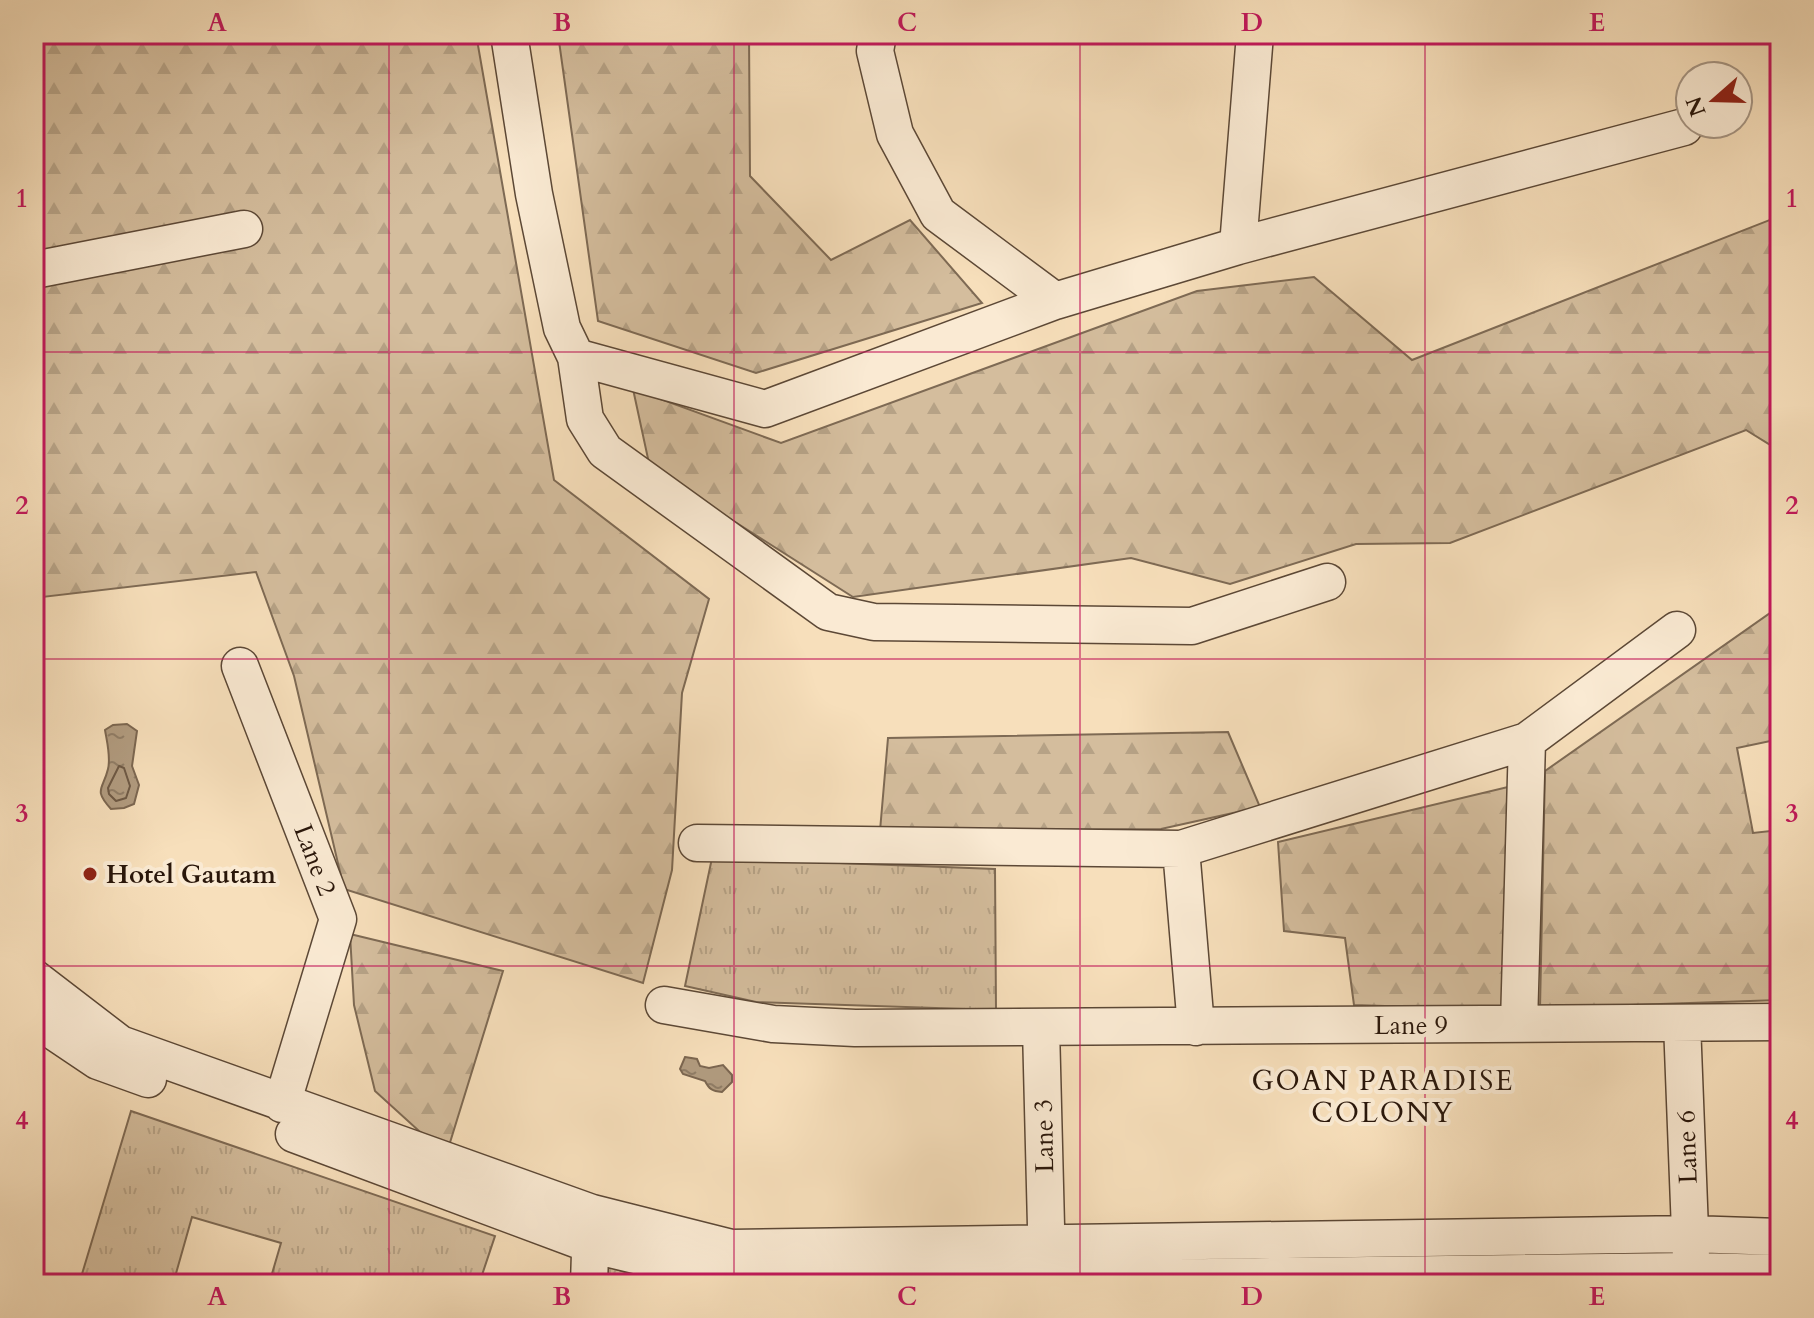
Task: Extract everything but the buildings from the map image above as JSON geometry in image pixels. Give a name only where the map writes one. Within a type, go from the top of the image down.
[{"type":"street","points":[[509,34],[534,194],[562,328],[576,357],[585,419],[605,451],[828,612],[874,622],[1192,626],[1327,582]]},
{"type":"street","points":[[878,34],[875,51],[895,134],[938,214],[1055,301]]},
{"type":"street","points":[[1238,246],[1255,34]]},
{"type":"street","points":[[576,357],[765,409],[1055,301],[1238,246],[1674,130]]},
{"type":"street","points":[[34,270],[244,229]]},
{"type":"street","points":[[697,843],[1181,849],[1527,741],[1677,630]]},
{"type":"street","name":"Lane 2","points":[[240,666],[338,919],[282,1104]]},
{"type":"street","points":[[1519,1024],[1527,741]]},
{"type":"street","points":[[1181,849],[1196,1027]]},
{"type":"street","points":[[34,978],[120,1044],[282,1104],[590,1228],[731,1248],[1690,1234],[1780,1237]]},
{"type":"street","name":"Lane 9","points":[[664,1005],[773,1024],[855,1028],[1780,1022]]},
{"type":"street","points":[[34,1018],[98,1061],[732,1278],[1048,1282],[1692,1271],[1780,1273]]},
{"type":"street","name":"Lane 6","points":[[1682,1023],[1692,1271]]},
{"type":"street","name":"Lane 3","points":[[1041,1028],[1048,1282]]},
{"type":"street","points":[[589,1284],[590,1228]]},
{"type":"green space","points":[[34,34],[476,34],[554,480],[709,599],[682,693],[672,870],[643,983],[344,889],[294,676],[256,572],[34,598]]},
{"type":"green space","points":[[558,34],[749,34],[750,176],[831,260],[910,220],[982,303],[756,373],[598,321]]},
{"type":"green space","points":[[1780,216],[1780,451],[1746,430],[1450,543],[1356,544],[1230,584],[1131,558],[853,597],[650,468],[633,389],[781,443],[1197,291],[1314,277],[1412,360]]},
{"type":"green space","points":[[1780,606],[1780,739],[1737,748],[1753,833],[1780,830],[1780,1000],[1540,1008],[1545,771]]},
{"type":"green space","points":[[1228,732],[1260,807],[1161,829],[880,831],[888,738]]},
{"type":"green space","points":[[1512,786],[1509,1010],[1354,1005],[1345,938],[1284,931],[1278,842]]},
{"type":"green space","points":[[712,858],[995,869],[996,1010],[756,1002],[685,986]]},
{"type":"green space","points":[[350,934],[503,971],[448,1149],[419,1131],[375,1091],[354,1005]]},
{"type":"green space","points":[[131,1111],[495,1236],[479,1284],[269,1284],[281,1243],[192,1217],[173,1284],[79,1284]]},
{"type":"green space","points":[[607,1266],[660,1284],[608,1284]]},
{"type":"water","points":[[127,724],[137,731],[132,766],[139,785],[134,804],[111,809],[101,793],[109,764],[105,730],[113,725]]},
{"type":"water","points":[[685,1057],[697,1059],[700,1066],[709,1068],[723,1065],[732,1075],[732,1082],[722,1092],[711,1089],[705,1081],[683,1074],[680,1069]]},
{"type":"place","name":"Hotel Gautam","points":[[90,874]]},
{"type":"district","name":"GOAN PARADISE COLONY","points":[[1383,1097]]}]
